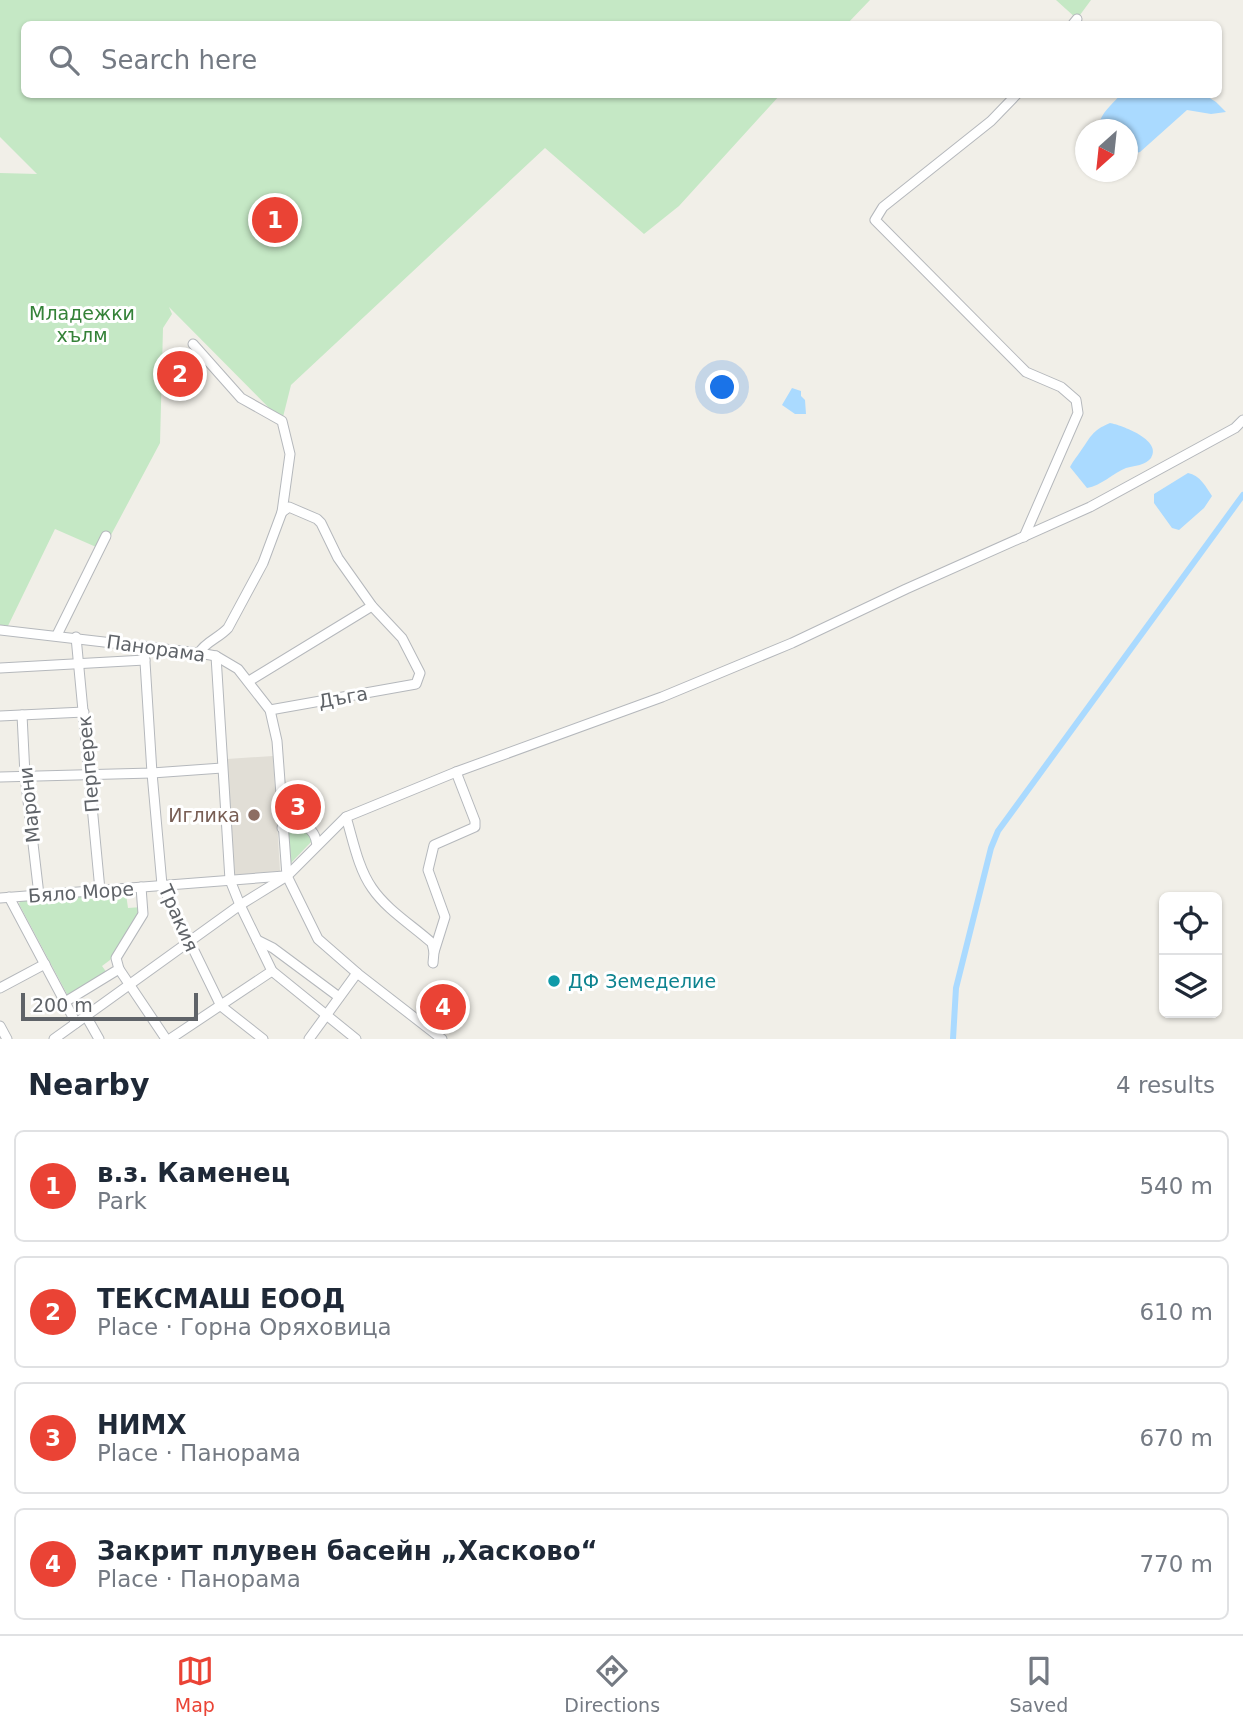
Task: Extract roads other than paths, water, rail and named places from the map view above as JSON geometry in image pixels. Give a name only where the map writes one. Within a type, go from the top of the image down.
[{"type":"street","points":[[1013,98],[991,121],[883,207],[875,220],[1026,372],[1061,387],[1076,400],[1078,413],[1024,537]]},
{"type":"street","points":[[193,344],[241,398],[282,421],[290,454],[282,512],[263,563],[240,610],[222,634],[202,646],[199,653]]},
{"type":"street","points":[[54,1039],[240,905],[287,876],[346,817],[456,772],[662,697],[779,649],[1090,507],[1235,428],[1243,421]]},
{"type":"street","points":[[249,681],[372,606],[338,558],[317,519],[289,507],[282,512]]},
{"type":"street","points":[[57,635],[106,536]]},
{"type":"street","name":"Дъга","points":[[271,710],[416,684],[420,673],[402,639],[372,606]]},
{"type":"street","name":"Панорама","points":[[0,630],[199,653],[216,656],[238,669],[271,710],[277,741],[287,876],[318,939],[442,1039]]},
{"type":"street","name":"Перперек","points":[[76,637],[100,890]]},
{"type":"street","name":"Тракия","points":[[144,646],[162,885],[221,1006],[263,1039]]},
{"type":"street","points":[[216,656],[230,880],[272,971],[356,1039]]},
{"type":"street","points":[[0,668],[145,660]]},
{"type":"street","points":[[0,716],[84,712]]},
{"type":"street","name":"Марони","points":[[22,715],[25,775],[39,895]]},
{"type":"street","points":[[0,777],[152,773],[222,768]]},
{"type":"street","points":[[433,964],[445,917],[428,870],[434,845],[475,827],[456,772]]},
{"type":"street","points":[[346,817],[362,870],[371,887],[384,904],[432,943],[435,952]]},
{"type":"street","points":[[282,828],[309,828],[315,834],[317,845]]},
{"type":"street","name":"Бяло Море","points":[[5,897],[287,876]]},
{"type":"street","points":[[141,887],[143,914],[116,958],[129,985],[168,1039],[272,971]]},
{"type":"street","points":[[5,897],[76,1023]]},
{"type":"street","points":[[256,940],[273,948],[339,997]]},
{"type":"street","points":[[0,988],[45,964]]},
{"type":"street","points":[[65,1002],[119,969]]},
{"type":"street","points":[[309,1039],[357,973]]},
{"type":"street","points":[[86,1016],[99,1039]]},
{"type":"street","points":[[0,1026],[7,1039]]},
{"type":"water","points":[[1117,98],[1210,98],[1226,112],[1211,114],[1187,110],[1138,152],[1138,119],[1101,119]]},
{"type":"water","points":[[792,388],[801,391],[806,414],[795,414],[782,405]]},
{"type":"water","points":[[1110,423],[1139,434],[1151,445],[1151,458],[1087,488],[1070,467],[1092,435]]},
{"type":"water","points":[[1188,473],[1199,479],[1212,496],[1204,508],[1179,530],[1172,528],[1154,503],[1154,494]]},
{"type":"waterway","points":[[953,1039],[956,988],[991,848],[998,831],[1243,495]]},
{"type":"place","name":"в.з. Каменец","points":[[275,220]]},
{"type":"place","name":"ТЕКСМАШ ЕООД","points":[[180,374]]},
{"type":"place","name":"НИМХ","points":[[298,807]]},
{"type":"place","name":"Иглика","points":[[254,815]]},
{"type":"place","name":"ДФ Земеделие","points":[[554,981]]},
{"type":"place","name":"Закрит плувен басейн „Хасково“","points":[[443,1007]]},
{"type":"park label","name":"Младежки хълм","points":[[82,324]]}]
